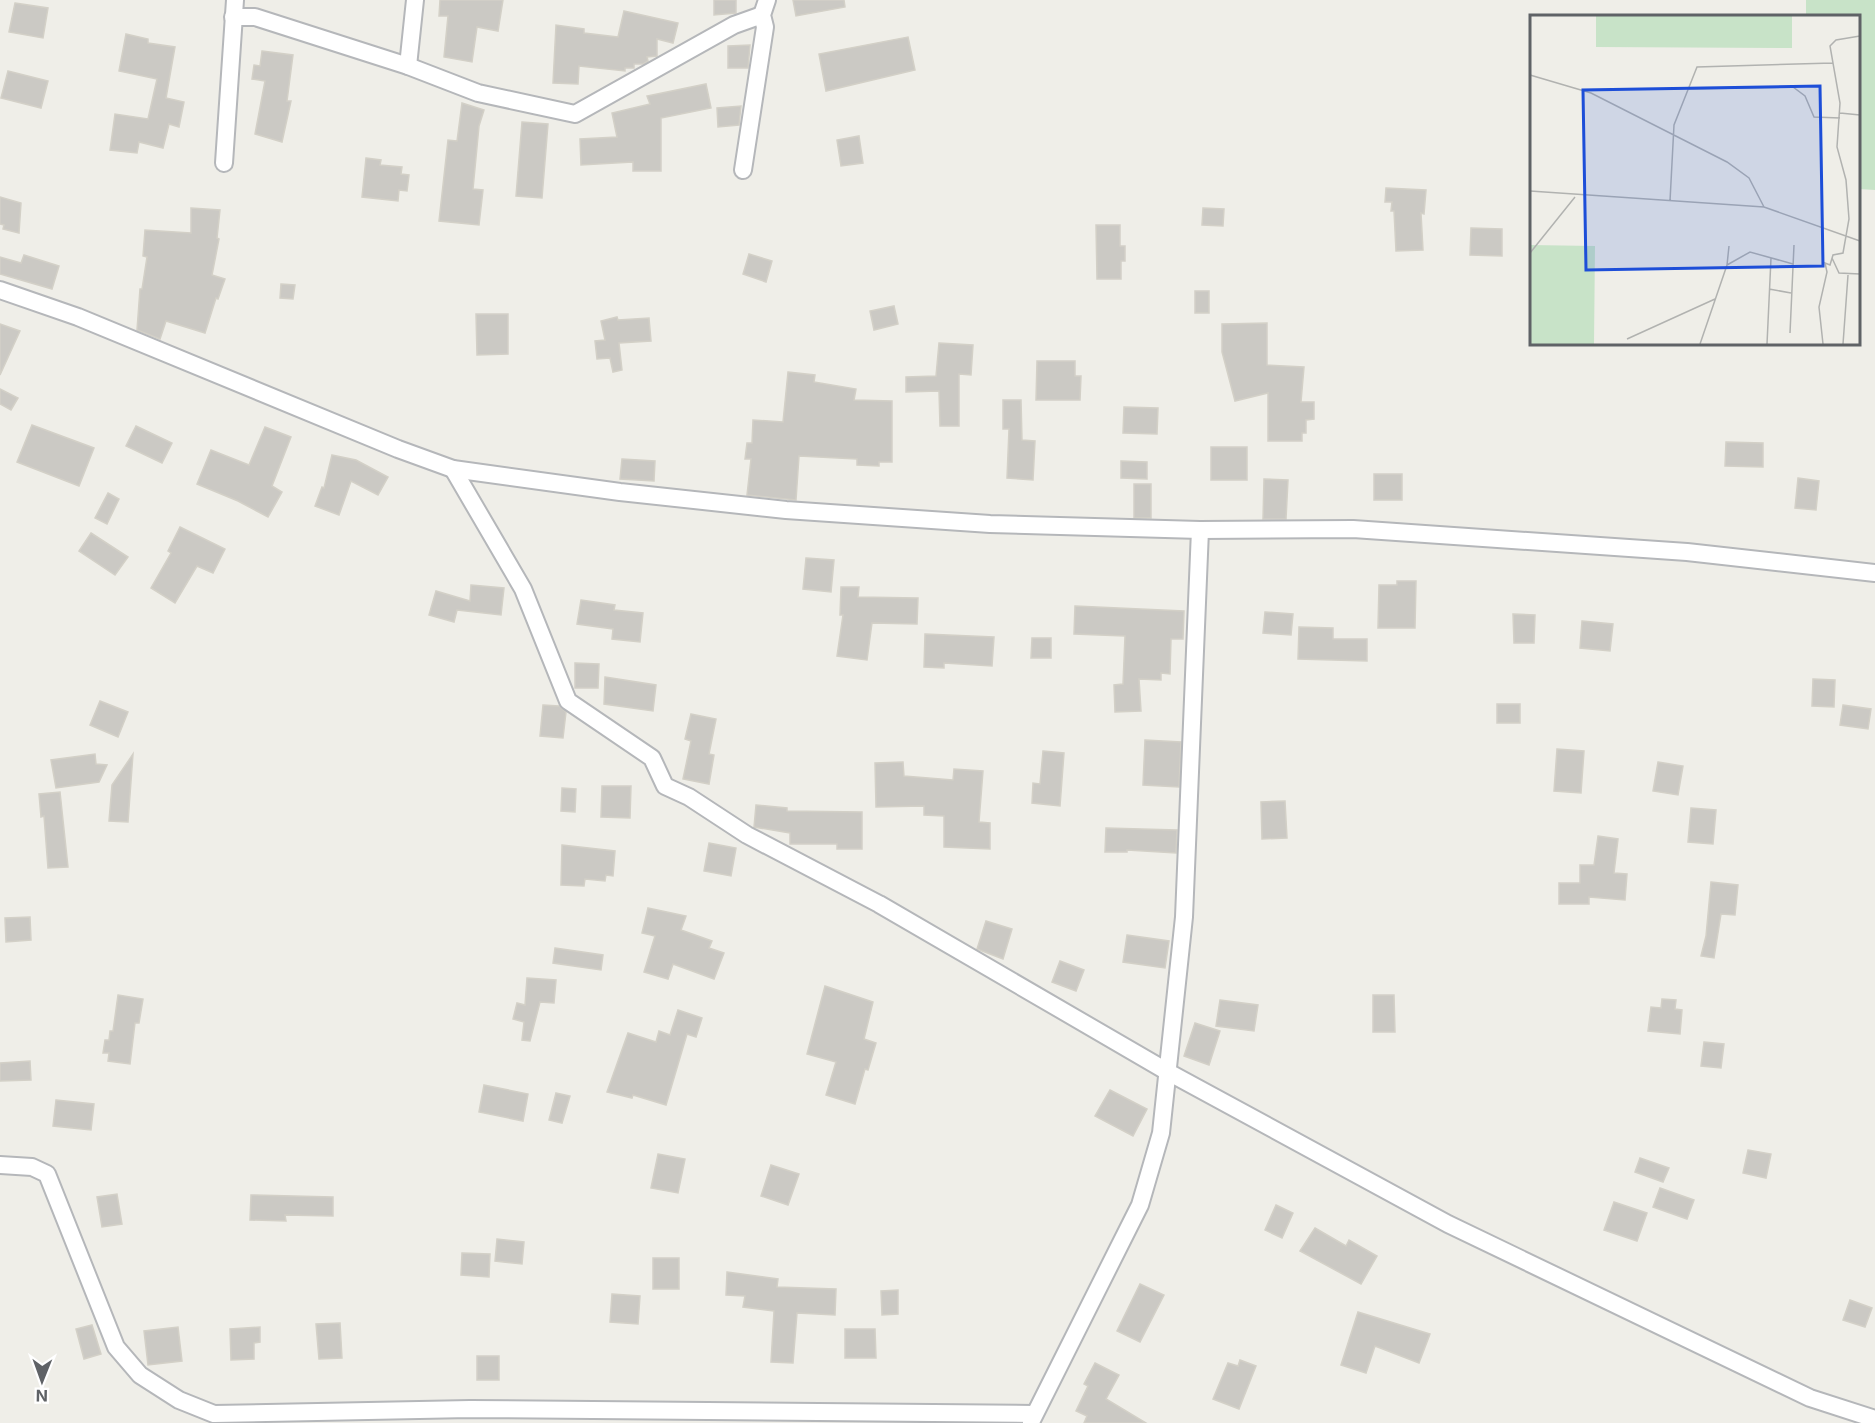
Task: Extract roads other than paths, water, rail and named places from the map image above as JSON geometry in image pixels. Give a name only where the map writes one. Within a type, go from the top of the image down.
[{"type":"street","points":[[224,164],[235,0]]},
{"type":"street","points":[[408,66],[415,0]]},
{"type":"street","points":[[233,17],[255,17],[408,66],[478,93],[575,114],[764,8],[765,27],[743,170]]},
{"type":"street","points":[[0,290],[78,317],[398,449],[453,469],[620,492],[786,510],[990,524],[1200,530],[1365,530],[1687,552],[1875,573]]},
{"type":"street","points":[[453,469],[524,589],[568,700],[652,758],[665,786],[689,797],[747,835],[879,904],[1168,1072],[1448,1224],[1810,1398],[1875,1419]]},
{"type":"street","points":[[0,1166],[32,1167],[47,1174],[116,1347],[140,1375],[179,1400],[214,1414],[470,1409],[1032,1418],[1140,1205],[1161,1133],[1184,917],[1200,530]]}]
